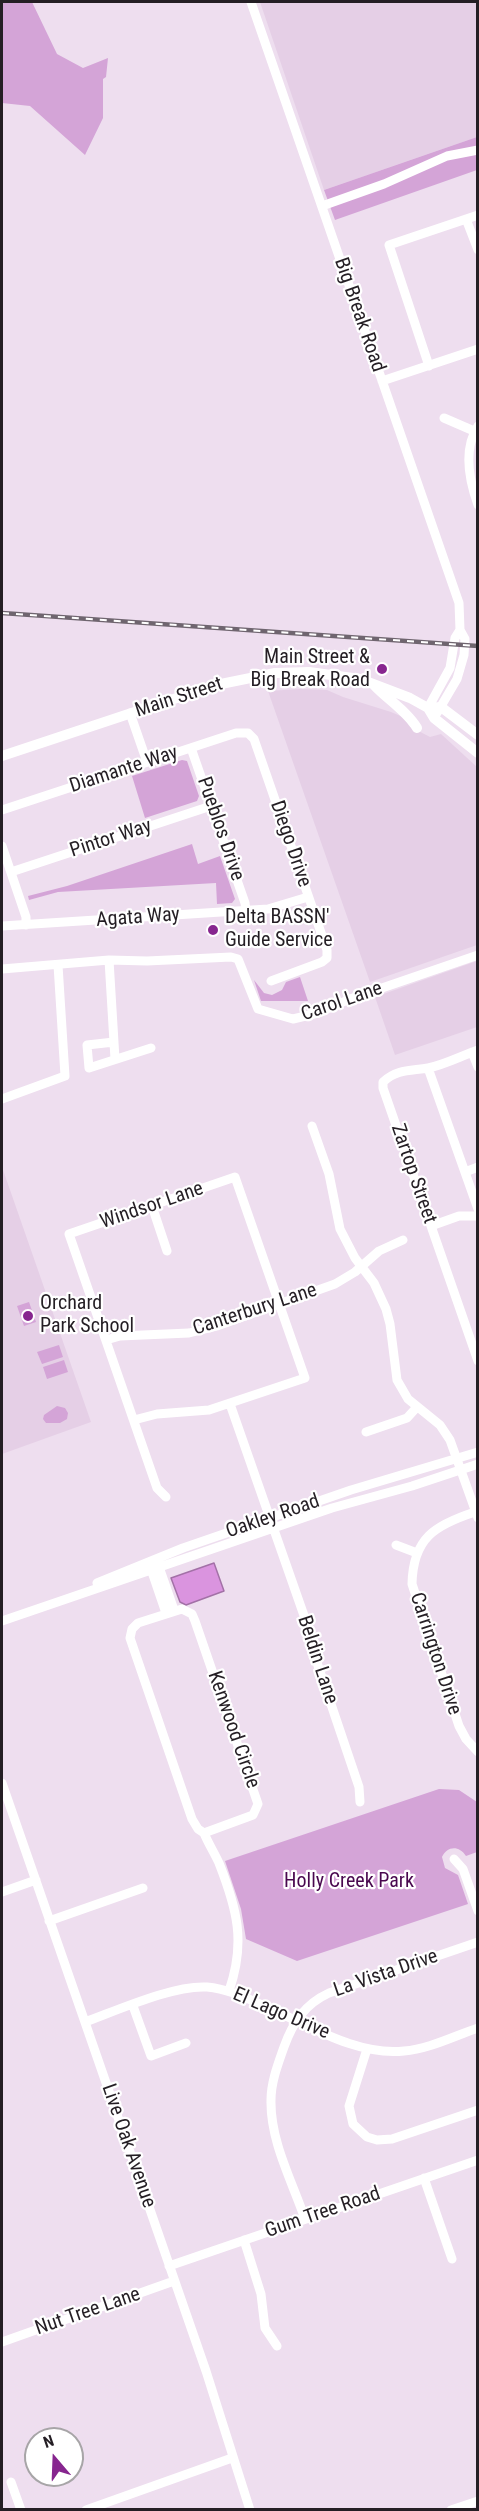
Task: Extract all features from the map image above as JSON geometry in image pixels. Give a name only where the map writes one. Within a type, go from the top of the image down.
[{"type":"main road","name":"Main Street","points":[[2,756],[216,685],[275,674],[309,672],[351,677],[371,683],[428,708],[441,707]]},
{"type":"main road","points":[[371,683],[392,704],[406,712],[417,728]]},
{"type":"main road","points":[[441,707],[477,735]]},
{"type":"main road","points":[[428,708],[434,718],[477,753]]},
{"type":"street","name":"Big Break Road","points":[[251,2],[459,603],[460,630],[465,639],[462,665],[457,679],[434,718]]},
{"type":"street","points":[[322,206],[384,184],[447,156],[477,150]]},
{"type":"street","points":[[429,366],[389,245],[477,215]]},
{"type":"street","points":[[466,219],[477,250]]},
{"type":"street","points":[[382,381],[477,348]]},
{"type":"street","points":[[444,418],[476,429],[468,462],[470,480],[477,504]]},
{"type":"street","name":"Big Break Road","points":[[428,708],[450,668],[455,638],[460,630]]},
{"type":"street","points":[[130,713],[147,762]]},
{"type":"street","name":"Diamante Way","points":[[2,810],[237,733],[248,733]]},
{"type":"street","name":"Diego Drive","points":[[248,733],[254,740],[327,950],[327,958],[316,966],[271,981]]},
{"type":"street","name":"Pueblos Drive","points":[[191,748],[246,911]]},
{"type":"street","name":"Pintor Way","points":[[11,872],[211,806]]},
{"type":"street","points":[[2,846],[26,925]]},
{"type":"street","name":"Agata Way","points":[[2,926],[268,909],[308,897]]},
{"type":"street","name":"Carol Lane","points":[[2,969],[110,960],[238,959],[258,1010],[293,1019],[318,1014],[350,999],[477,955]]},
{"type":"street","points":[[110,960],[116,1059]]},
{"type":"street","points":[[2,1099],[64,1076],[58,965]]},
{"type":"street","points":[[114,1042],[87,1044],[89,1068],[151,1048]]},
{"type":"street","points":[[475,1051],[477,1067]]},
{"type":"street","name":"Zartop Street","points":[[475,1051],[428,1068],[399,1072],[383,1082],[383,1088],[477,1361]]},
{"type":"street","points":[[428,1068],[477,1209]]},
{"type":"street","points":[[312,1126],[329,1174],[340,1229],[361,1266],[374,1283],[386,1309],[397,1380],[408,1399],[446,1433],[476,1515]]},
{"type":"street","points":[[465,1172],[477,1167]]},
{"type":"street","name":"Windsor Lane","points":[[106,1340],[69,1234],[235,1177],[279,1304]]},
{"type":"street","points":[[152,1206],[166,1251]]},
{"type":"street","points":[[431,1226],[459,1216],[477,1216]]},
{"type":"street","name":"Canterbury Lane","points":[[106,1340],[120,1336],[189,1333],[217,1326],[335,1284],[379,1251],[403,1240]]},
{"type":"street","points":[[134,1420],[157,1414],[209,1410],[305,1378],[279,1304]]},
{"type":"street","points":[[106,1340],[157,1488],[166,1497]]},
{"type":"street","name":"Beldin Lane","points":[[230,1404],[359,1787],[360,1802]]},
{"type":"street","points":[[366,1432],[407,1418],[417,1407]]},
{"type":"street","name":"Oakley Road","points":[[2,1621],[154,1565],[269,1518],[477,1452]]},
{"type":"street","name":"Oakley Road","points":[[154,1565],[477,1464]]},
{"type":"street","name":"Carrington Drive","points":[[476,1515],[446,1523],[434,1530],[417,1553],[412,1570],[414,1593],[459,1726],[477,1752]]},
{"type":"street","points":[[396,1545],[417,1553]]},
{"type":"street","points":[[154,1565],[170,1612],[134,1626],[130,1632],[130,1638],[192,1819],[204,1833],[219,1863],[237,1915],[239,1952],[229,1990]]},
{"type":"street","name":"Kenwood Circle","points":[[170,1612],[187,1610],[195,1621],[258,1804],[253,1815],[204,1833]]},
{"type":"street","name":"Live Oak Avenue","points":[[2,1783],[224,2422],[232,2458],[250,2510]]},
{"type":"street","points":[[454,1859],[463,1869],[477,1911]]},
{"type":"street","points":[[2,1892],[36,1880]]},
{"type":"street","points":[[49,1921],[143,1888]]},
{"type":"street","name":"La Vista Drive","points":[[305,2219],[274,2130],[271,2100],[276,2071],[297,2020],[312,2002],[329,1993],[477,1942]]},
{"type":"street","name":"El Lago Drive","points":[[85,2022],[190,1988],[229,1990],[367,2049],[405,2051],[477,2028]]},
{"type":"street","points":[[133,2006],[151,2056],[186,2043]]},
{"type":"street","points":[[367,2049],[349,2106],[353,2124],[367,2137],[377,2140],[392,2139],[477,2110]]},
{"type":"street","name":"Gum Tree Road","points":[[169,2266],[477,2160]]},
{"type":"street","points":[[424,2178],[452,2259]]},
{"type":"street","points":[[244,2240],[261,2294],[265,2328],[277,2346]]},
{"type":"street","name":"Nut Tree Lane","points":[[2,2342],[174,2281]]},
{"type":"street","points":[[86,2510],[232,2458]]},
{"type":"street","points":[[11,2482],[21,2510]]},
{"type":"street","points":[[451,2510],[477,2501]]},
{"type":"shaded area","points":[[260,2],[477,2],[477,137],[324,190]]},
{"type":"shaded area","points":[[327,690],[405,718],[409,726],[430,737],[441,734],[477,767],[477,945],[370,982],[268,691]]},
{"type":"shaded area","points":[[477,961],[477,1027],[395,1055],[375,997]]},
{"type":"shaded area","name":"Orchard Park School","points":[[2,1167],[91,1422],[2,1454]]},
{"type":"shaded area","points":[[214,1563],[224,1591],[186,1605],[180,1602],[171,1578]]},
{"type":"green space","points":[[2,2],[32,2],[57,54],[83,68],[108,58],[106,77],[103,79],[103,118],[85,155],[30,106],[2,103]]},
{"type":"green space","points":[[477,137],[477,170],[335,220],[324,190]]},
{"type":"green space","points":[[182,760],[187,761],[199,796],[197,801],[145,818],[132,776]]},
{"type":"green space","points":[[192,844],[198,864],[220,856],[235,899],[232,903],[217,904],[216,883],[58,892],[29,900],[28,896],[67,886]]},
{"type":"green space","points":[[300,977],[308,1001],[261,1001],[254,980],[264,993],[272,995],[282,990],[286,982]]},
{"type":"green space","points":[[29,1302],[36,1322],[24,1326],[17,1306]]},
{"type":"green space","points":[[59,1345],[63,1357],[42,1364],[37,1352]]},
{"type":"green space","points":[[64,1360],[68,1372],[47,1379],[43,1367]]},
{"type":"green space","points":[[57,1406],[65,1408],[68,1413],[67,1419],[60,1423],[46,1423],[43,1419],[44,1415]]},
{"type":"green space","name":"Holly Creek Park","points":[[439,1789],[459,1790],[477,1802],[477,1852],[466,1856],[460,1850],[453,1848],[444,1853],[442,1857],[445,1868],[458,1875],[468,1904],[297,1961],[246,1939],[241,1909],[225,1861]]},
{"type":"railway","points":[[2,613],[478,646]]},
{"type":"place","name":"Main Street & Big Break Road","points":[[382,669]]},
{"type":"place","name":"Delta BASSN' Guide Service","points":[[213,930]]},
{"type":"place","name":"Orchard Park School","points":[[28,1316]]}]
